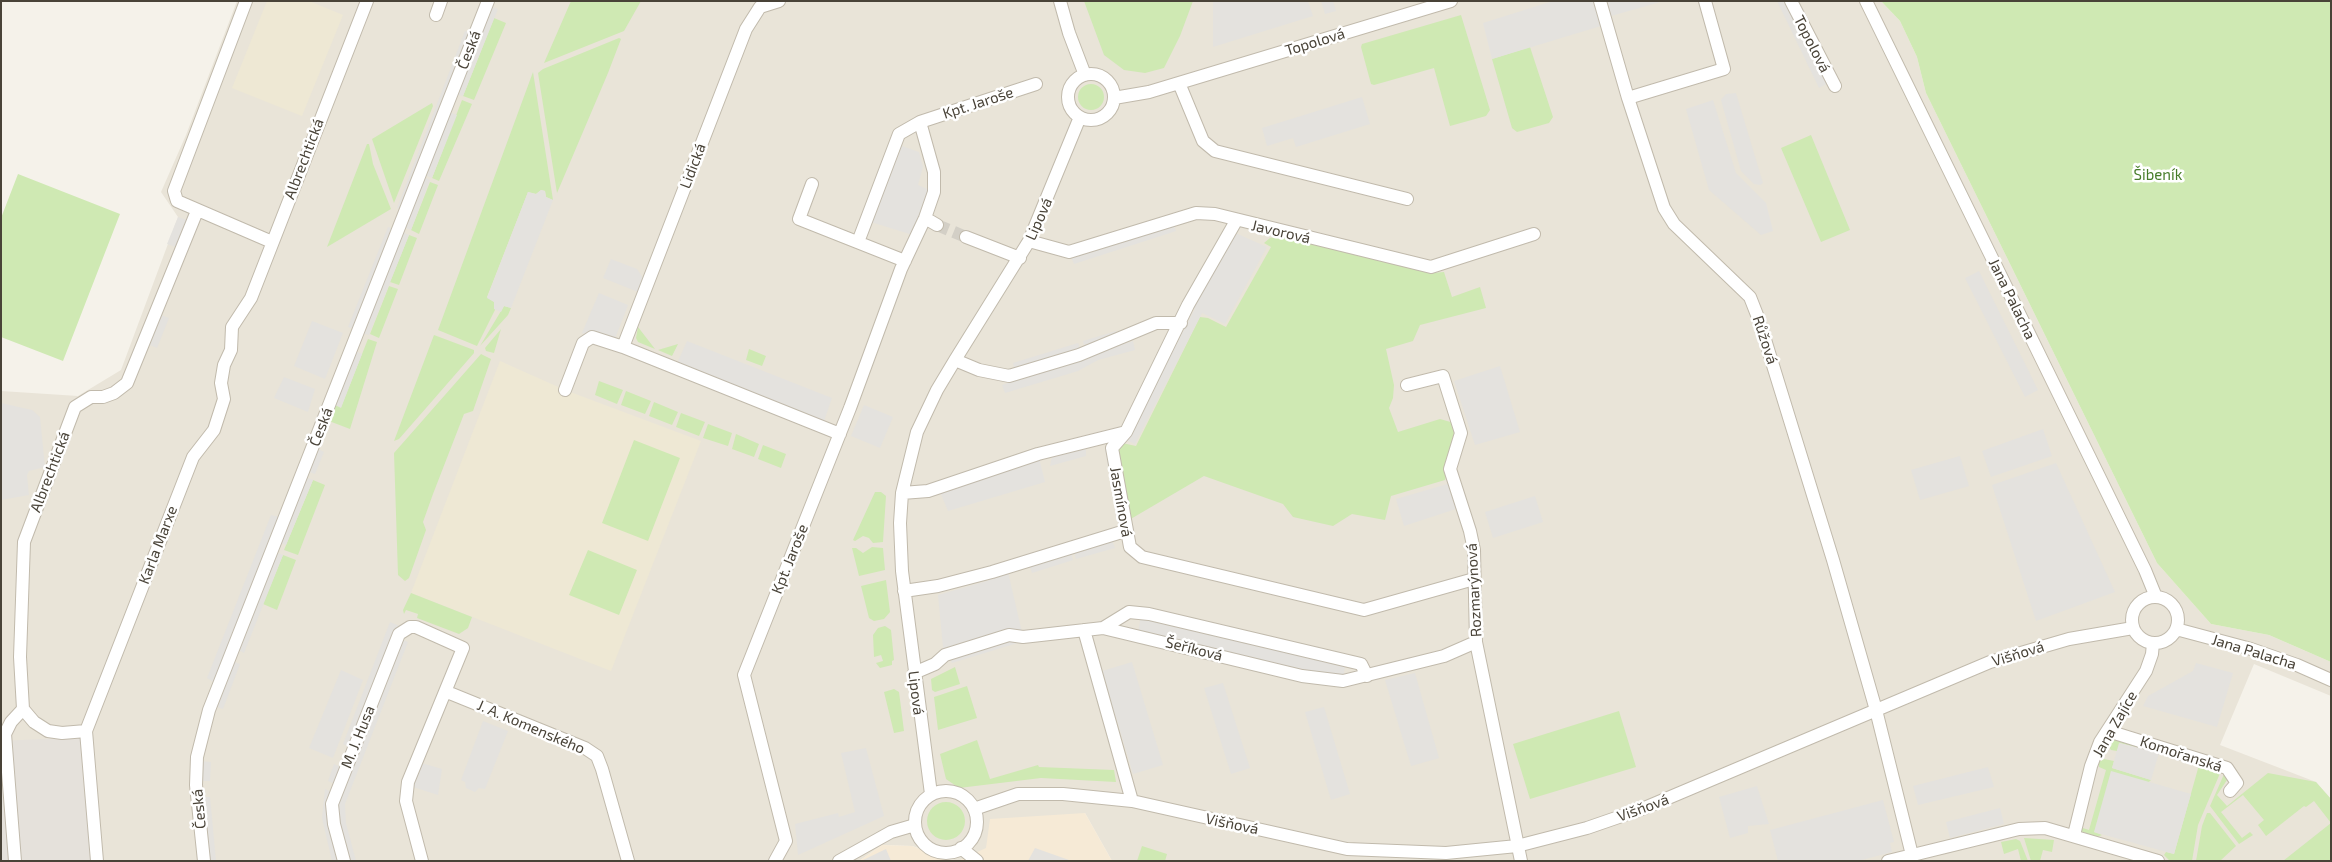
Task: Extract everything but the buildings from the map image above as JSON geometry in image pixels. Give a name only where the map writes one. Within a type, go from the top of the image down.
[{"type":"street","points":[[246,1],[174,190],[177,201],[272,242]]},
{"type":"street","name":"Albrechtická","points":[[272,242],[367,1]]},
{"type":"street","points":[[436,15],[441,1]]},
{"type":"street","name":"Česká","points":[[204,861],[196,785],[197,757],[209,710],[488,1]]},
{"type":"street","name":"Lidická","points":[[623,347],[746,28],[760,7],[780,1]]},
{"type":"street","points":[[1060,1],[1069,33],[1085,75]]},
{"type":"street","name":"Topolová","points":[[1114,98],[1149,92],[1451,1]]},
{"type":"street","name":"Růžová","points":[[1600,1],[1628,98],[1664,208],[1674,224],[1750,297],[1833,560],[1876,710],[1912,855]]},
{"type":"street","points":[[1628,98],[1724,69],[1705,1]]},
{"type":"street","name":"Topolová","points":[[1791,1],[1835,86]]},
{"type":"street","name":"Jana Palacha","points":[[1866,1],[2141,561],[2156,597]]},
{"type":"street","points":[[1094,74],[1103,78],[1113,88],[1114,98],[1112,108],[1105,116],[1090,120],[1080,118],[1070,105],[1068,95],[1072,85],[1085,75],[1094,74]]},
{"type":"street","points":[[1179,83],[1203,141],[1215,151],[1407,199]]},
{"type":"street","name":"Kpt. Jaroše","points":[[858,242],[899,134],[920,122],[1036,84]]},
{"type":"street","name":"Lipová","points":[[931,794],[904,591],[900,523],[902,493],[917,432],[954,360],[1029,241],[1044,209],[1080,118]]},
{"type":"street","name":"Kpt. Jaroše","points":[[775,861],[786,841],[745,686],[744,675],[840,434],[905,261],[926,218],[934,192],[934,172],[920,122]]},
{"type":"street","points":[[812,184],[799,219],[905,261]]},
{"type":"street","name":"Albrechtická","points":[[23,709],[20,657],[22,575],[24,542],[31,520],[75,407],[91,397],[103,397],[114,393],[127,383],[197,211]]},
{"type":"street","name":"Javorová","points":[[1029,241],[1069,252],[1196,213],[1215,214],[1236,221],[1431,267],[1534,234]]},
{"type":"street","points":[[926,218],[937,225]]},
{"type":"street","name":"Jasmínová","points":[[1236,221],[1188,305],[1181,323],[1126,432],[1112,448],[1125,531],[1130,547],[1142,557],[1364,610],[1474,579]]},
{"type":"street","points":[[966,237],[1020,258]]},
{"type":"street","name":"Karla Marxe","points":[[97,861],[86,731],[193,457],[214,430],[224,399],[221,383],[224,365],[231,350],[232,327],[250,298],[272,242]]},
{"type":"street","points":[[954,360],[979,370],[1009,376],[1071,358],[1156,323],[1181,323]]},
{"type":"street","points":[[565,390],[583,343],[592,337],[623,347],[840,434]]},
{"type":"street","name":"Rozmarýnová","points":[[1406,385],[1443,376],[1461,433],[1450,469],[1470,531],[1474,550],[1476,642],[1521,861]]},
{"type":"street","points":[[902,493],[928,491],[1038,454],[1126,432]]},
{"type":"street","points":[[904,591],[938,586],[1125,531]]},
{"type":"street","points":[[2156,597],[2163,599],[2174,608],[2178,622],[2176,629],[2166,640],[2153,643],[2140,638],[2133,628],[2132,620],[2136,606],[2142,601],[2156,597]]},
{"type":"street","points":[[1103,628],[1129,612],[1149,614],[1361,664],[1367,676]]},
{"type":"street","name":"M. J. Husa","points":[[344,861],[334,824],[332,804],[399,634],[416,627],[463,648],[447,692]]},
{"type":"street","name":"Šeříková","points":[[914,673],[935,664],[945,655],[1010,635],[1023,637],[1103,628],[1302,676],[1343,681],[1444,656],[1476,642]]},
{"type":"street","name":"Višňová","points":[[974,809],[1018,794],[1063,794],[1132,801],[1347,849],[1446,853],[1518,846],[1587,828],[1642,809],[1990,662],[2030,649],[2133,628]]},
{"type":"street","name":"Jana Palacha","points":[[2176,629],[2251,649],[2297,665],[2331,680]]},
{"type":"street","points":[[1084,630],[1132,801]]},
{"type":"street","name":"Jana Zajíce","points":[[2074,835],[2091,766],[2100,742],[2146,671],[2152,654],[2153,643]]},
{"type":"street","points":[[422,861],[406,801],[408,782],[447,692]]},
{"type":"street","name":"J. A. Komenského","points":[[447,692],[585,748],[597,756],[628,861]]},
{"type":"street","points":[[15,861],[5,734],[10,722],[23,709],[34,722],[48,731],[62,733],[86,731]]},
{"type":"street","name":"Komořanská","points":[[2108,731],[2227,768],[2237,783],[2230,791]]},
{"type":"street","points":[[951,791],[968,800],[974,809],[977,818],[974,835],[961,848],[952,852],[934,850],[919,837],[915,824],[918,808],[931,794],[951,791]]},
{"type":"street","points":[[839,861],[891,832],[915,824]]},
{"type":"street","points":[[1888,861],[2019,829],[2045,828],[2158,861]]},
{"type":"street","points":[[961,848],[977,861]]},
{"type":"shaded area","points":[[237,1],[1881,1],[1900,21],[1917,57],[1926,93],[2157,563],[2211,624],[2269,635],[2331,662],[2331,696],[2254,664],[2220,745],[2316,782],[2331,799],[2331,861],[1112,861],[1085,813],[958,861],[912,846],[882,845],[859,861],[96,861],[1,741],[1,391],[78,396],[121,370],[178,217],[161,192],[186,135]]},
{"type":"shaded area","points":[[267,1],[309,1],[343,15],[302,116],[232,88]]},
{"type":"shaded area","points":[[1213,1],[1308,1],[1313,16],[1213,47]]},
{"type":"shaded area","points":[[1321,1],[1333,1],[1336,11],[1325,14]]},
{"type":"shaded area","points":[[1553,1],[1594,1],[1601,26],[1492,59],[1483,23]]},
{"type":"shaded area","points":[[1607,1],[1664,1],[1611,16]]},
{"type":"shaded area","points":[[1777,1],[1791,1],[1832,81],[1819,88]]},
{"type":"shaded area","points":[[489,6],[498,9],[463,96],[456,94]]},
{"type":"shaded area","points":[[465,31],[473,34],[403,210],[397,208]]},
{"type":"shaded area","points":[[1736,93],[1763,183],[1760,185],[1754,184],[1741,171],[1721,100],[1726,94]]},
{"type":"shaded area","points":[[1362,97],[1370,124],[1296,147],[1293,138],[1267,146],[1262,128]]},
{"type":"shaded area","points":[[1713,100],[1736,173],[1766,203],[1773,231],[1761,235],[1709,190],[1686,109]]},
{"type":"shaded area","points":[[449,112],[457,115],[432,178],[425,175]]},
{"type":"shaded area","points":[[902,146],[919,152],[923,167],[918,185],[934,192],[916,236],[871,222]]},
{"type":"shaded area","points":[[424,177],[430,180],[411,230],[404,227]]},
{"type":"shaded area","points":[[541,190],[545,191],[546,197],[553,200],[511,308],[504,306],[501,312],[494,309],[494,302],[487,298],[528,192],[536,194]]},
{"type":"shaded area","points":[[178,217],[193,222],[182,249],[167,244]]},
{"type":"shaded area","points":[[1172,220],[1176,231],[1074,264],[1069,252]]},
{"type":"shaded area","points":[[388,227],[396,230],[356,330],[348,327]]},
{"type":"shaded area","points":[[1231,231],[1267,247],[1225,324],[1202,313],[1135,444],[1126,440],[1195,309],[1188,305]]},
{"type":"shaded area","points":[[402,232],[409,235],[369,335],[362,333]]},
{"type":"shaded area","points":[[611,259],[637,269],[643,278],[638,292],[603,278]]},
{"type":"shaded area","points":[[1979,271],[2038,390],[2025,397],[1965,278]]},
{"type":"shaded area","points":[[599,293],[628,305],[613,344],[582,333]]},
{"type":"shaded area","points":[[158,314],[169,318],[157,348],[147,344]]},
{"type":"shaded area","points":[[312,321],[343,333],[325,379],[294,366]]},
{"type":"shaded area","points":[[1116,331],[1117,335],[1084,345],[1083,341]]},
{"type":"shaded area","points":[[687,341],[832,398],[822,427],[675,368]]},
{"type":"shaded area","points":[[1133,341],[1135,350],[1098,360],[1078,371],[1005,393],[1002,385]]},
{"type":"shaded area","points":[[1078,343],[1081,350],[1015,370],[1013,363]]},
{"type":"shaded area","points":[[355,351],[362,354],[341,408],[333,404]]},
{"type":"shaded area","points":[[500,361],[565,390],[701,441],[611,671],[411,593]]},
{"type":"shaded area","points":[[1500,366],[1520,432],[1475,445],[1454,381]]},
{"type":"shaded area","points":[[284,377],[315,389],[308,412],[274,398]]},
{"type":"shaded area","points":[[1,403],[32,410],[40,417],[45,467],[29,471],[27,475],[29,495],[1,500]]},
{"type":"shaded area","points":[[864,405],[893,417],[880,448],[851,436]]},
{"type":"shaded area","points":[[2043,429],[2052,456],[1991,477],[1982,451]]},
{"type":"shaded area","points":[[1086,446],[1086,456],[1050,466],[1052,456]]},
{"type":"shaded area","points":[[316,448],[324,452],[315,474],[307,471]]},
{"type":"shaded area","points":[[1105,449],[1109,449],[1120,516],[1116,517]]},
{"type":"shaded area","points":[[1038,454],[1045,482],[948,511],[938,487]]},
{"type":"shaded area","points":[[1960,456],[1969,486],[1920,500],[1911,470]]},
{"type":"shaded area","points":[[2056,463],[2115,592],[2036,621],[1992,485]]},
{"type":"shaded area","points":[[305,477],[313,480],[286,545],[279,542]]},
{"type":"shaded area","points":[[1451,483],[1459,508],[1404,526],[1396,499]]},
{"type":"shaded area","points":[[1535,496],[1543,522],[1493,538],[1485,512]]},
{"type":"shaded area","points":[[271,515],[280,517],[215,683],[207,678]]},
{"type":"shaded area","points":[[1112,540],[1115,548],[1076,559],[1074,552]]},
{"type":"shaded area","points":[[1071,551],[1073,560],[1032,573],[1029,564]]},
{"type":"shaded area","points":[[275,552],[283,555],[244,653],[237,649]]},
{"type":"shaded area","points":[[1008,572],[1024,641],[952,663],[949,657],[945,655],[943,647],[938,595],[987,581]]},
{"type":"shaded area","points":[[1142,609],[1347,657],[1343,678],[1138,633]]},
{"type":"shaded area","points":[[390,622],[400,626],[395,632],[349,747],[343,744]]},
{"type":"shaded area","points":[[401,639],[408,642],[345,804],[346,823],[356,861],[348,861],[339,825],[338,802]]},
{"type":"shaded area","points":[[232,661],[240,664],[223,709],[214,706]]},
{"type":"shaded area","points":[[1132,662],[1163,765],[1133,774],[1102,671]]},
{"type":"shaded area","points":[[2196,663],[2233,673],[2217,727],[2143,706],[2148,696],[2193,671]]},
{"type":"shaded area","points":[[341,670],[363,680],[333,758],[309,748]]},
{"type":"shaded area","points":[[1415,673],[1439,758],[1411,766],[1385,680]]},
{"type":"shaded area","points":[[1223,683],[1250,768],[1231,774],[1204,688]]},
{"type":"shaded area","points":[[1324,707],[1350,794],[1331,800],[1305,712]]},
{"type":"shaded area","points":[[483,721],[508,731],[485,789],[479,788],[475,792],[466,788],[465,782],[461,780]]},
{"type":"shaded area","points":[[82,737],[96,861],[1,861],[1,741]]},
{"type":"shaded area","points":[[2119,743],[2159,753],[2151,780],[2112,768]]},
{"type":"shaded area","points":[[866,748],[884,816],[798,855],[795,824],[838,813],[839,817],[855,812],[841,753]]},
{"type":"shaded area","points":[[201,761],[211,762],[210,781],[201,781]]},
{"type":"shaded area","points":[[421,763],[442,769],[438,795],[413,787]]},
{"type":"shaded area","points":[[334,764],[341,767],[335,784],[328,781]]},
{"type":"shaded area","points":[[1988,767],[1994,787],[1918,805],[1913,786]]},
{"type":"shaded area","points":[[2111,771],[2191,794],[2174,854],[2094,832]]},
{"type":"shaded area","points":[[1757,786],[1769,824],[1748,826],[1748,833],[1730,838],[1719,797]]},
{"type":"shaded area","points":[[325,789],[332,792],[339,861],[332,861],[322,818]]},
{"type":"shaded area","points":[[202,797],[210,797],[216,861],[206,861]]},
{"type":"shaded area","points":[[1883,800],[1894,842],[1890,843],[1892,852],[1858,861],[1778,861],[1770,830]]},
{"type":"shaded area","points":[[2000,808],[2004,824],[1950,838],[1946,822]]},
{"type":"shaded area","points":[[1085,813],[1112,861],[958,861],[986,848],[990,819]]},
{"type":"shaded area","points":[[882,845],[912,846],[953,861],[859,861]]},
{"type":"shaded area","points":[[1035,848],[1069,860],[1069,861],[1028,861]]},
{"type":"shaded area","points":[[886,849],[891,861],[861,861]]},
{"type":"green space","points":[[571,1],[641,1],[624,31],[544,63]]},
{"type":"green space","points":[[1084,1],[1193,1],[1180,36],[1164,68],[1145,73],[1124,70],[1104,55]]},
{"type":"green space","name":"Šibeník","points":[[1881,1],[2331,1],[2331,662],[2269,635],[2211,624],[2157,563],[1926,93],[1917,57],[1900,21]]},
{"type":"green space","points":[[1461,15],[1490,110],[1486,116],[1450,126],[1434,68],[1374,85],[1371,84],[1361,47],[1362,44]]},
{"type":"green space","points":[[494,18],[506,23],[474,100],[463,96]]},
{"type":"green space","points":[[619,38],[621,39],[608,73],[557,193],[538,73],[543,69]]},
{"type":"green space","points":[[1530,47],[1553,117],[1549,123],[1517,132],[1512,128],[1492,59]]},
{"type":"green space","points":[[533,72],[553,200],[546,197],[545,191],[541,190],[536,194],[528,192],[487,297],[494,302],[495,310],[477,346],[438,330]]},
{"type":"green space","points":[[1091,84],[1101,87],[1104,97],[1101,107],[1091,110],[1081,107],[1078,97],[1081,87]]},
{"type":"green space","points":[[462,100],[472,104],[439,181],[432,178]]},
{"type":"green space","points":[[432,103],[433,106],[394,203],[372,139]]},
{"type":"green space","points":[[1811,135],[1850,230],[1821,242],[1781,148]]},
{"type":"green space","points":[[367,144],[369,144],[373,164],[391,209],[327,247]]},
{"type":"green space","points":[[18,174],[120,214],[63,361],[1,337],[1,218]]},
{"type":"green space","points":[[430,182],[438,185],[419,234],[411,230]]},
{"type":"green space","points":[[409,235],[417,238],[399,285],[390,282]]},
{"type":"green space","points":[[1280,236],[1433,273],[1444,272],[1452,297],[1480,287],[1486,308],[1420,325],[1413,341],[1386,349],[1394,385],[1393,398],[1389,408],[1398,432],[1440,419],[1454,423],[1456,440],[1445,480],[1391,496],[1385,520],[1352,514],[1333,526],[1293,517],[1283,504],[1204,476],[1129,520],[1116,451],[1122,443],[1136,446],[1200,317],[1208,318],[1226,327],[1271,247],[1264,243],[1270,238]]},
{"type":"green space","points":[[389,286],[398,289],[379,338],[370,334]]},
{"type":"green space","points":[[504,306],[511,308],[508,315],[480,346]]},
{"type":"green space","points":[[638,327],[655,349],[638,342],[636,338]]},
{"type":"green space","points":[[501,329],[494,353],[486,351],[485,348]]},
{"type":"green space","points":[[434,335],[474,350],[474,353],[399,439],[394,441]]},
{"type":"green space","points":[[368,339],[377,342],[350,429],[329,421],[333,404],[341,407]]},
{"type":"green space","points":[[678,344],[672,356],[658,350]]},
{"type":"green space","points":[[749,349],[766,356],[762,366],[746,360]]},
{"type":"green space","points":[[481,354],[491,359],[473,411],[464,414],[433,494],[423,522],[426,530],[409,578],[405,581],[398,575],[394,453]]},
{"type":"green space","points":[[599,381],[623,390],[617,404],[595,395]]},
{"type":"green space","points":[[626,391],[651,401],[645,414],[621,405]]},
{"type":"green space","points":[[654,402],[678,412],[672,425],[649,416]]},
{"type":"green space","points":[[681,413],[705,422],[699,436],[676,427]]},
{"type":"green space","points":[[708,424],[732,433],[728,446],[703,438]]},
{"type":"green space","points":[[736,434],[759,444],[754,457],[732,449]]},
{"type":"green space","points":[[634,440],[680,458],[648,541],[602,523]]},
{"type":"green space","points":[[763,445],[786,454],[781,468],[758,459]]},
{"type":"green space","points":[[313,480],[325,485],[298,555],[284,550]]},
{"type":"green space","points":[[875,492],[881,492],[886,496],[883,542],[873,543],[869,538],[863,536],[855,541],[853,540]]},
{"type":"green space","points":[[872,547],[883,548],[885,570],[859,576],[852,548],[856,548],[863,553]]},
{"type":"green space","points":[[588,550],[637,570],[619,615],[569,595]]},
{"type":"green space","points":[[283,555],[296,560],[277,610],[263,604]]},
{"type":"green space","points":[[886,580],[890,612],[884,619],[874,621],[869,618],[861,586]]},
{"type":"green space","points":[[411,593],[472,617],[468,628],[459,634],[417,618],[418,614],[406,610],[404,614],[403,610]]},
{"type":"green space","points":[[885,626],[891,630],[894,660],[892,665],[880,668],[876,663],[883,661],[881,655],[874,657],[873,635],[878,628]]},
{"type":"green space","points":[[955,667],[960,684],[935,692],[932,690],[931,679]]},
{"type":"green space","points":[[967,686],[977,718],[938,730],[934,697]]},
{"type":"green space","points":[[894,689],[899,692],[904,731],[894,733],[884,692]]},
{"type":"green space","points":[[1619,711],[1636,767],[1530,799],[1513,744]]},
{"type":"green space","points":[[2114,739],[2159,753],[2120,743],[2117,751],[2111,750],[2107,744]]},
{"type":"green space","points":[[977,740],[990,779],[1038,765],[1039,767],[1114,770],[1116,782],[1041,778],[959,788],[946,779],[940,754]]},
{"type":"green space","points":[[2104,759],[2114,761],[2112,768],[2151,780],[2094,832],[2102,835],[2097,837],[2080,831],[2083,828],[2089,830],[2106,770],[2099,767],[2099,762]]},
{"type":"green space","points":[[2199,765],[2221,771],[2198,825],[2192,861],[2170,861],[2164,855],[2166,852],[2174,854]]},
{"type":"green space","points":[[2225,772],[2229,777],[2217,795],[2227,806],[2268,773],[2316,782],[2331,799],[2331,823],[2314,801],[2306,807],[2304,806],[2266,836],[2258,825],[2264,820],[2243,795],[2221,812],[2242,838],[2250,832],[2253,835],[2239,844],[2210,806]]},
{"type":"green space","points":[[946,802],[959,808],[965,821],[959,834],[946,840],[933,834],[927,821],[933,808]]},
{"type":"green space","points":[[2207,813],[2210,813],[2236,846],[2220,861],[2196,861],[2202,826]]},
{"type":"green space","points":[[2331,823],[2331,861],[2283,861]]},
{"type":"green space","points":[[2024,838],[2054,840],[2052,852],[2043,850],[2040,861],[2031,861]]},
{"type":"green space","points":[[2016,839],[2020,841],[2028,861],[2021,861],[2018,849],[2004,854],[2001,842]]},
{"type":"green space","points":[[1142,846],[1167,854],[1165,861],[1137,861]]},
{"type":"tunnel","points":[[937,225],[966,237]]}]
